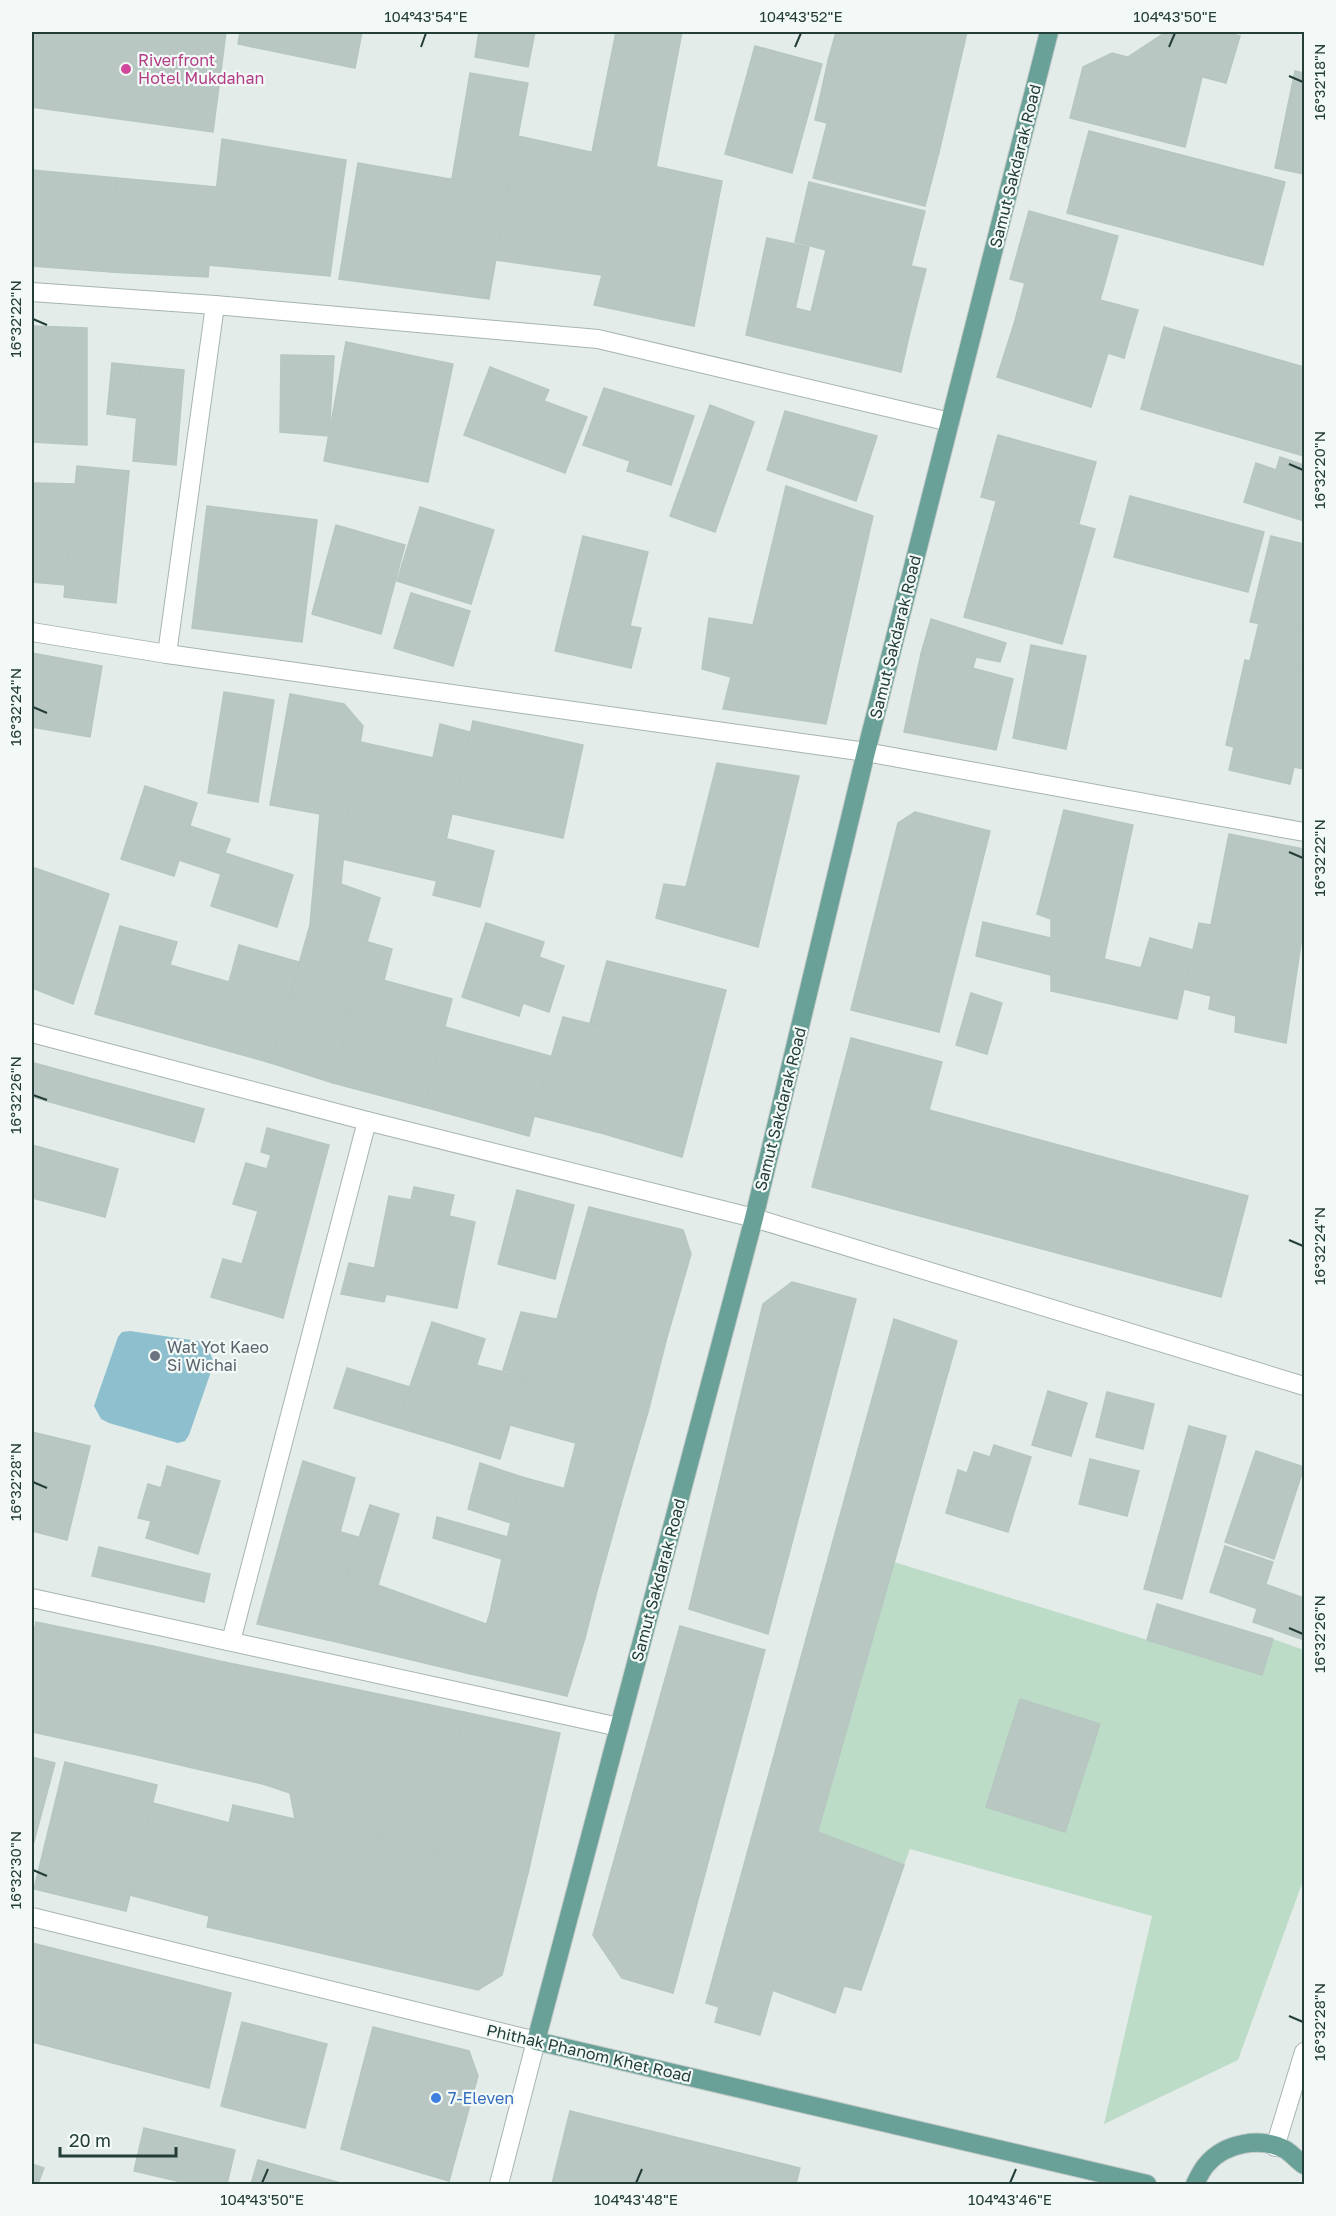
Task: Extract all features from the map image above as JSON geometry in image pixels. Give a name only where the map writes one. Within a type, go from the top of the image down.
[{"type":"main road","name":"Samut Sakdarak Road","points":[[536,2041],[754,1218],[866,752],[1049,32]]},
{"type":"main road","name":"Phithak Phanom Khet Road","points":[[536,2041],[1147,2184]]},
{"type":"main road","points":[[1195,2184],[1207,2163],[1228,2148],[1250,2143],[1264,2143],[1285,2150],[1305,2165]]},
{"type":"street","points":[[32,292],[215,305],[598,339],[950,422]]},
{"type":"street","points":[[167,654],[215,305]]},
{"type":"street","points":[[32,632],[167,654],[866,752],[1305,832]]},
{"type":"street","points":[[32,1033],[367,1121],[754,1218],[1305,1386]]},
{"type":"street","points":[[231,1641],[367,1121]]},
{"type":"street","points":[[32,1598],[619,1727]]},
{"type":"street","name":"Phithak Phanom Khet Road","points":[[32,1917],[536,2041]]},
{"type":"street","name":"Samut Sakdarak Road","points":[[499,2184],[536,2041]]},
{"type":"street","points":[[1275,2146],[1305,2052]]},
{"type":"green space","points":[[894,1562],[1261,1675],[1273,1639],[1304,1650],[1304,1878],[1238,2060],[1104,2124],[1152,1916],[910,1849],[904,1865],[818,1832]]},
{"type":"water","points":[[130,1331],[198,1341],[209,1350],[214,1363],[185,1441],[178,1443],[109,1423],[101,1419],[94,1406],[118,1337],[122,1332]]},
{"type":"building","name":"Riverfront Hotel Mukdahan","points":[[32,32],[226,32],[213,132],[32,107]]},
{"type":"building","points":[[240,32],[362,32],[355,68],[238,44]]},
{"type":"building","points":[[479,32],[535,32],[528,67],[475,57]]},
{"type":"building","points":[[616,32],[682,32],[656,167],[592,152]]},
{"type":"building","points":[[836,32],[967,32],[953,92],[828,61]]},
{"type":"building","points":[[1166,32],[1224,32],[1240,36],[1226,83],[1128,57]]},
{"type":"building","points":[[755,46],[822,64],[792,173],[725,154]]},
{"type":"building","points":[[1112,53],[1202,77],[1185,147],[1070,118],[1083,67]]},
{"type":"building","points":[[828,61],[953,92],[939,152],[815,120]]},
{"type":"building","points":[[1295,71],[1304,73],[1304,174],[1275,168]]},
{"type":"building","points":[[470,73],[528,83],[508,189],[452,179]]},
{"type":"building","points":[[827,124],[939,152],[925,206],[813,178]]},
{"type":"building","points":[[1089,131],[1285,182],[1263,265],[1067,213]]},
{"type":"building","points":[[518,136],[722,181],[694,326],[594,305],[602,275],[496,260]]},
{"type":"building","points":[[222,139],[346,160],[330,276],[208,265]]},
{"type":"building","points":[[358,163],[508,189],[489,299],[339,279]]},
{"type":"building","points":[[32,170],[117,178],[111,272],[32,266]]},
{"type":"building","points":[[117,178],[216,187],[208,277],[111,272]]},
{"type":"building","points":[[809,182],[925,211],[911,266],[926,269],[909,336],[811,312],[826,250],[795,242]]},
{"type":"building","points":[[1029,211],[1118,236],[1100,300],[1138,310],[1124,358],[1014,324],[1025,283],[1010,279]]},
{"type":"building","points":[[767,238],[809,247],[787,345],[746,335]]},
{"type":"building","points":[[795,308],[909,336],[901,372],[787,345]]},
{"type":"building","points":[[1014,324],[1108,353],[1091,407],[997,377]]},
{"type":"building","points":[[32,326],[87,328],[87,445],[32,442]]},
{"type":"building","points":[[1164,327],[1304,367],[1304,456],[1141,409]]},
{"type":"building","points":[[346,342],[453,364],[428,482],[324,461]]},
{"type":"building","points":[[281,355],[334,356],[329,436],[280,432]]},
{"type":"building","points":[[112,363],[141,366],[136,418],[107,414]]},
{"type":"building","points":[[141,366],[184,370],[176,465],[133,461]]},
{"type":"building","points":[[490,367],[549,390],[544,401],[587,417],[565,473],[464,435]]},
{"type":"building","points":[[604,388],[694,416],[671,485],[627,471],[630,461],[583,445]]},
{"type":"building","points":[[710,405],[754,422],[715,532],[670,516]]},
{"type":"building","points":[[785,411],[877,436],[856,501],[767,470]]},
{"type":"building","points":[[998,435],[1096,462],[1079,523],[981,497]]},
{"type":"building","points":[[1280,457],[1304,465],[1304,521],[1244,502],[1256,463],[1276,470]]},
{"type":"building","points":[[77,466],[129,471],[116,603],[64,597]]},
{"type":"building","points":[[34,483],[75,484],[65,585],[32,582],[32,490]]},
{"type":"building","points":[[786,486],[873,516],[826,724],[723,709],[731,677],[702,669],[709,618],[753,625]]},
{"type":"building","points":[[1130,496],[1264,532],[1248,592],[1114,557]]},
{"type":"building","points":[[996,502],[1095,529],[1062,644],[964,617]]},
{"type":"building","points":[[207,506],[317,520],[302,642],[192,628]]},
{"type":"building","points":[[420,507],[494,530],[471,604],[397,581]]},
{"type":"building","points":[[336,525],[405,545],[381,634],[312,614]]},
{"type":"building","points":[[583,536],[648,552],[630,626],[641,628],[631,668],[555,651]]},
{"type":"building","points":[[1271,536],[1304,544],[1304,632],[1250,622]]},
{"type":"building","points":[[411,593],[470,611],[453,666],[394,648]]},
{"type":"building","points":[[931,619],[1006,643],[1000,662],[976,657],[973,667],[921,654]]},
{"type":"building","points":[[1259,623],[1304,632],[1304,673],[1250,661]]},
{"type":"building","points":[[1031,645],[1086,656],[1066,749],[1013,738]]},
{"type":"building","points":[[32,653],[102,666],[90,737],[32,727]]},
{"type":"building","points":[[921,654],[1013,679],[996,750],[904,732]]},
{"type":"building","points":[[1245,660],[1304,673],[1304,769],[1294,767],[1290,784],[1229,770],[1234,747],[1226,745]]},
{"type":"building","points":[[224,692],[274,700],[258,802],[208,793]]},
{"type":"building","points":[[290,694],[344,704],[363,726],[347,819],[270,805]]},
{"type":"building","points":[[473,721],[583,745],[563,838],[453,814]]},
{"type":"building","points":[[440,724],[470,732],[437,881],[342,859],[360,742],[433,758]]},
{"type":"building","points":[[717,763],[799,776],[758,947],[656,918],[664,884],[686,887]]},
{"type":"building","points":[[145,786],[197,803],[174,876],[121,859]]},
{"type":"building","points":[[1064,810],[1133,825],[1097,1001],[1051,991],[1051,919],[1037,914]]},
{"type":"building","points":[[915,812],[990,831],[939,1032],[851,1010],[898,823]]},
{"type":"building","points":[[320,814],[347,819],[341,884],[380,898],[367,942],[310,925]]},
{"type":"building","points":[[190,826],[230,839],[225,853],[293,875],[277,927],[211,906],[221,874],[179,860]]},
{"type":"building","points":[[1229,834],[1304,849],[1304,924],[1286,1043],[1235,1032],[1236,1016],[1209,1009],[1211,996],[1184,989],[1199,923],[1211,925]]},
{"type":"building","points":[[448,839],[494,851],[480,907],[433,895]]},
{"type":"building","points":[[32,867],[109,894],[73,1004],[32,988]]},
{"type":"building","points":[[983,922],[1051,938],[1051,975],[976,956]]},
{"type":"building","points":[[486,923],[544,942],[539,957],[564,966],[549,1012],[523,1003],[519,1016],[462,997]]},
{"type":"building","points":[[310,925],[392,949],[384,980],[361,974],[350,1013],[291,992]]},
{"type":"building","points":[[120,926],[177,942],[170,965],[229,982],[239,945],[299,962],[271,1063],[95,1014]]},
{"type":"building","points":[[1150,938],[1193,950],[1177,1019],[1097,1001],[1104,959],[1141,968]]},
{"type":"building","points":[[607,961],[726,990],[682,1157],[601,1133],[624,1032],[590,1023]]},
{"type":"building","points":[[361,974],[452,999],[424,1107],[333,1083]]},
{"type":"building","points":[[291,992],[350,1013],[333,1083],[271,1063]]},
{"type":"building","points":[[971,993],[1002,1003],[987,1054],[956,1045]]},
{"type":"building","points":[[563,1017],[624,1032],[601,1133],[534,1116]]},
{"type":"building","points":[[445,1027],[550,1056],[529,1136],[424,1107]]},
{"type":"building","points":[[851,1038],[942,1062],[929,1110],[1248,1196],[1221,1297],[812,1187]]},
{"type":"building","points":[[34,1063],[204,1109],[194,1142],[32,1097]]},
{"type":"building","points":[[267,1128],[329,1145],[283,1318],[211,1297],[223,1259],[242,1264],[258,1211],[233,1204],[246,1163],[267,1169],[271,1155],[261,1152]]},
{"type":"building","points":[[32,1145],[118,1169],[105,1217],[32,1198]]},
{"type":"building","points":[[414,1187],[454,1195],[449,1216],[475,1222],[457,1308],[370,1291],[389,1196],[411,1200]]},
{"type":"building","points":[[517,1190],[574,1205],[555,1279],[498,1264]]},
{"type":"building","points":[[589,1207],[683,1230],[691,1254],[666,1341],[557,1319]]},
{"type":"building","points":[[349,1263],[374,1268],[370,1291],[386,1294],[384,1302],[341,1294]]},
{"type":"building","points":[[792,1282],[856,1299],[768,1634],[689,1609],[763,1304]]},
{"type":"building","points":[[521,1312],[666,1341],[648,1412],[503,1370]]},
{"type":"building","points":[[894,1319],[957,1341],[764,2021],[706,2003]]},
{"type":"building","points":[[432,1322],[485,1339],[477,1364],[468,1363],[443,1441],[396,1427]]},
{"type":"building","points":[[468,1363],[524,1377],[510,1425],[453,1407]]},
{"type":"building","points":[[347,1368],[410,1387],[396,1427],[334,1408]]},
{"type":"building","points":[[524,1377],[648,1412],[634,1459],[510,1425]]},
{"type":"building","points":[[1048,1391],[1087,1403],[1071,1456],[1032,1445]]},
{"type":"building","points":[[1107,1392],[1154,1404],[1143,1449],[1096,1437]]},
{"type":"building","points":[[453,1407],[510,1425],[500,1459],[443,1441]]},
{"type":"building","points":[[1189,1426],[1226,1436],[1182,1599],[1144,1589]]},
{"type":"building","points":[[32,1432],[90,1446],[67,1540],[32,1531]]},
{"type":"building","points":[[576,1443],[634,1459],[621,1504],[564,1489]]},
{"type":"building","points":[[994,1445],[1031,1457],[1008,1532],[946,1513],[958,1470],[967,1473],[974,1452],[990,1457]]},
{"type":"building","points":[[1256,1451],[1304,1467],[1274,1559],[1225,1542]]},
{"type":"building","points":[[1090,1459],[1139,1471],[1127,1516],[1079,1504]]},
{"type":"building","points":[[303,1461],[355,1478],[340,1532],[287,1516]]},
{"type":"building","points":[[480,1463],[522,1477],[511,1523],[468,1509]]},
{"type":"building","points":[[167,1466],[220,1481],[198,1554],[146,1538],[151,1521],[138,1518],[148,1484],[161,1488]]},
{"type":"building","points":[[522,1477],[621,1504],[598,1587],[502,1559]]},
{"type":"building","points":[[370,1505],[399,1514],[378,1585],[347,1574]]},
{"type":"building","points":[[287,1516],[358,1537],[328,1640],[257,1624]]},
{"type":"building","points":[[437,1517],[508,1537],[502,1559],[433,1538]]},
{"type":"building","points":[[1225,1546],[1273,1562],[1258,1609],[1210,1592]]},
{"type":"building","points":[[99,1547],[210,1574],[204,1602],[92,1576]]},
{"type":"building","points":[[502,1559],[598,1587],[585,1638],[490,1613]]},
{"type":"building","points":[[347,1574],[486,1624],[471,1674],[328,1640]]},
{"type":"building","points":[[1265,1584],[1304,1598],[1304,1640],[1253,1622]]},
{"type":"building","points":[[1157,1604],[1273,1639],[1262,1675],[1147,1640]]},
{"type":"building","points":[[490,1613],[585,1638],[567,1696],[471,1674]]},
{"type":"building","points":[[36,1622],[153,1646],[133,1754],[32,1732],[32,1641]]},
{"type":"building","points":[[680,1626],[765,1650],[673,1993],[622,1978],[593,1935]]},
{"type":"building","points":[[153,1646],[224,1662],[206,1771],[133,1754]]},
{"type":"building","points":[[224,1662],[283,1674],[263,1784],[206,1771]]},
{"type":"building","points":[[283,1674],[412,1701],[382,1840],[295,1819],[290,1793],[263,1784]]},
{"type":"building","points":[[1020,1699],[1100,1724],[1065,1832],[986,1807]]},
{"type":"building","points":[[412,1701],[464,1712],[435,1853],[382,1840]]},
{"type":"building","points":[[464,1712],[560,1733],[528,1873],[435,1853]]},
{"type":"building","points":[[32,1757],[55,1763],[32,1849]]},
{"type":"building","points":[[65,1762],[157,1785],[126,1911],[34,1889]]},
{"type":"building","points":[[153,1803],[230,1823],[209,1916],[130,1895]]},
{"type":"building","points":[[233,1805],[295,1819],[269,1941],[207,1927]]},
{"type":"building","points":[[295,1819],[528,1873],[502,1975],[478,1990],[269,1941]]},
{"type":"building","points":[[818,1832],[904,1865],[861,1990],[844,1986],[835,2013],[772,1990]]},
{"type":"building","points":[[32,1943],[231,1993],[209,2088],[32,2042]]},
{"type":"building","points":[[719,2007],[764,2021],[760,2035],[715,2022]]},
{"type":"building","points":[[242,2022],[327,2044],[305,2128],[221,2106]]},
{"type":"building","points":[[373,2027],[469,2051],[478,2076],[449,2181],[341,2149]]},
{"type":"building","points":[[570,2111],[800,2168],[796,2184],[552,2184]]},
{"type":"building","points":[[144,2128],[235,2150],[227,2184],[190,2184],[134,2171]]},
{"type":"building","points":[[258,2160],[344,2184],[251,2184]]},
{"type":"building","points":[[32,2164],[44,2168],[38,2184],[32,2184]]},
{"type":"place","name":"Riverfront Hotel Mukdahan","points":[[126,69]]},
{"type":"place","name":"Wat Yot Kaeo Si Wichai","points":[[155,1356]]},
{"type":"place","name":"7-Eleven","points":[[436,2098]]}]
